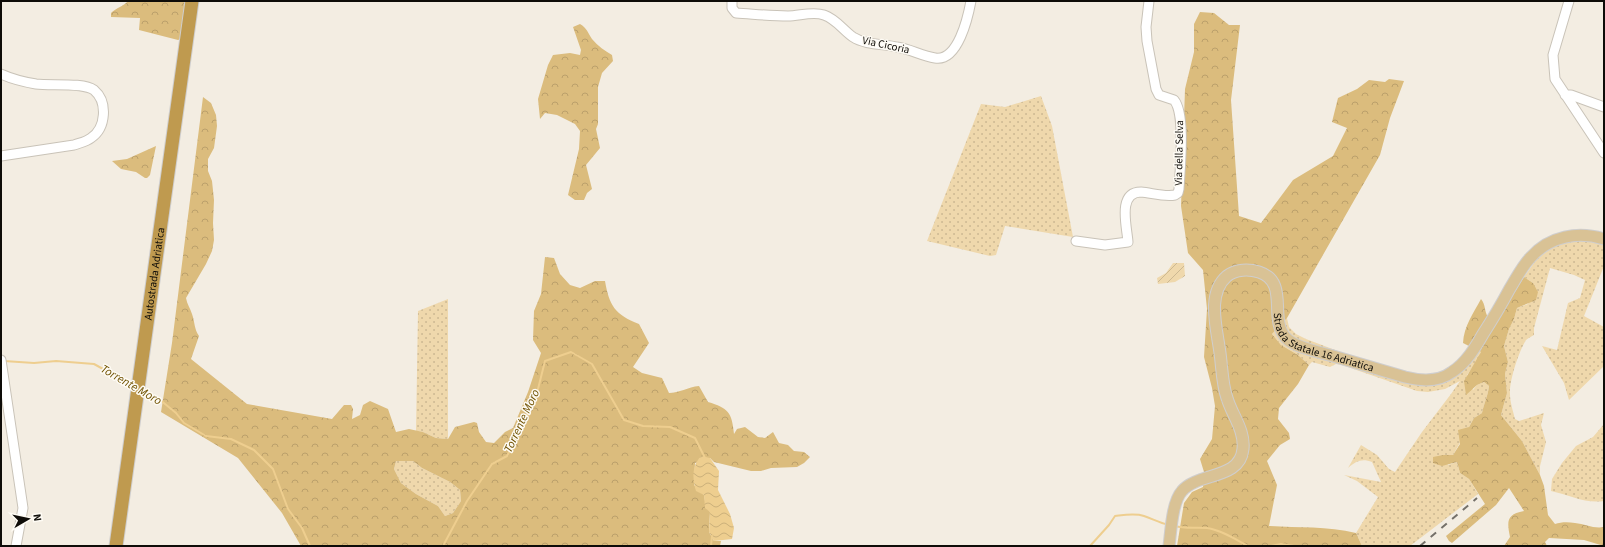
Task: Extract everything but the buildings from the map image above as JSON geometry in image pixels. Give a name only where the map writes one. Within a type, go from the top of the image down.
[{"type":"highway","name":"Autostrada Adriatica","points":[[116,546],[192,1]]},
{"type":"highway","name":"Autostrada Adriatica","points":[[125,546],[201,1]]},
{"type":"main road","name":"Strada Statale 16 Adriatica","points":[[1169,546],[1174,513],[1178,497],[1182,490],[1189,485],[1231,469],[1238,462],[1243,450],[1242,434],[1226,397],[1215,318],[1217,288],[1229,274],[1250,270],[1260,273],[1272,282],[1278,294],[1279,325],[1284,336],[1288,340],[1305,348],[1411,379],[1429,380],[1440,378],[1452,373],[1463,363],[1476,347],[1531,256],[1548,243],[1571,235],[1585,235],[1604,239]]},
{"type":"street","name":"Via Cicoria","points":[[732,1],[732,8],[736,13],[762,15],[824,15],[843,26],[853,37],[861,41],[899,47],[935,58],[942,58],[951,51],[960,39],[966,25],[971,1]]},
{"type":"street","name":"Via della Selva","points":[[1076,242],[1105,245],[1128,242],[1125,209],[1126,202],[1129,197],[1135,193],[1141,192],[1178,194],[1181,132],[1179,111],[1174,100],[1159,95],[1156,89],[1146,34],[1149,1]]},
{"type":"street","points":[[1569,1],[1553,55],[1555,79],[1564,95],[1604,153]]},
{"type":"street","points":[[1,74],[13,79],[37,84],[71,85],[93,89],[100,97],[104,114],[102,123],[97,132],[92,138],[83,142],[74,145],[1,156]]},
{"type":"street","points":[[1564,95],[1571,95],[1604,107]]},
{"type":"street","points":[[1,360],[23,508],[16,546]]},
{"type":"shaded area","points":[[1041,96],[1052,126],[1073,237],[1005,226],[996,255],[990,256],[927,241],[981,104],[1005,107]]},
{"type":"shaded area","points":[[1577,239],[1604,243],[1604,266],[1584,316],[1604,327],[1604,366],[1569,400],[1564,383],[1542,346],[1557,350],[1568,303],[1580,298],[1585,280],[1550,268],[1534,328],[1534,335],[1526,340],[1520,351],[1510,388],[1510,400],[1515,419],[1519,421],[1544,413],[1541,425],[1546,442],[1540,466],[1540,475],[1522,441],[1501,415],[1507,393],[1505,374],[1508,362],[1504,346],[1517,308],[1528,304],[1533,283],[1524,277],[1536,260],[1552,247]]},
{"type":"shaded area","points":[[1173,263],[1184,263],[1185,276],[1175,282],[1158,284],[1157,278],[1166,273]]},
{"type":"shaded area","points":[[448,299],[448,439],[436,438],[423,432],[416,431],[418,311]]},
{"type":"shaded area","points":[[1287,318],[1289,327],[1296,334],[1306,339],[1351,356],[1418,375],[1434,374],[1449,369],[1460,360],[1469,346],[1481,352],[1478,360],[1467,375],[1473,390],[1477,385],[1484,382],[1489,386],[1482,413],[1474,418],[1453,455],[1443,455],[1448,465],[1457,462],[1460,473],[1469,479],[1478,494],[1410,546],[1362,546],[1356,533],[1378,497],[1357,481],[1344,475],[1381,482],[1372,462],[1365,460],[1359,461],[1348,468],[1361,445],[1377,455],[1389,469],[1395,472],[1422,432],[1460,381],[1445,389],[1428,392],[1417,391],[1342,365],[1336,364],[1330,367],[1312,362],[1309,365],[1298,355],[1281,345],[1272,334]]},
{"type":"shaded area","points":[[1604,424],[1604,501],[1597,502],[1584,500],[1551,491],[1552,479],[1562,463],[1576,446],[1593,437]]},
{"type":"shaded area","points":[[396,461],[413,461],[422,468],[450,482],[460,490],[461,501],[453,513],[445,516],[438,506],[416,494],[401,483],[394,469]]},
{"type":"green space","points":[[128,1],[189,1],[184,38],[178,40],[139,30],[140,18],[111,17],[111,13]]},
{"type":"green space","points":[[1200,12],[1214,13],[1229,25],[1240,25],[1231,100],[1239,216],[1261,223],[1293,180],[1333,156],[1347,128],[1332,122],[1338,98],[1357,89],[1369,80],[1385,82],[1389,79],[1404,81],[1390,118],[1380,155],[1287,318],[1272,334],[1281,345],[1298,355],[1309,365],[1298,384],[1279,408],[1278,419],[1289,433],[1290,439],[1280,445],[1267,461],[1277,485],[1269,526],[1323,528],[1356,533],[1362,546],[1177,546],[1184,503],[1192,492],[1203,487],[1204,472],[1200,459],[1212,439],[1215,406],[1204,357],[1207,309],[1203,270],[1188,253],[1181,206],[1185,89],[1194,52],[1194,24]]},
{"type":"green space","points":[[580,24],[586,29],[597,44],[612,55],[613,61],[602,73],[598,87],[598,124],[596,129],[600,148],[586,165],[592,189],[587,193],[584,200],[575,200],[568,195],[579,149],[580,131],[575,124],[557,115],[545,113],[540,119],[538,99],[548,65],[553,55],[570,53],[580,55],[581,50],[573,27]]},
{"type":"green space","points":[[203,97],[211,103],[216,115],[217,126],[214,148],[208,159],[208,171],[212,181],[214,200],[214,240],[212,251],[206,264],[186,298],[196,331],[199,336],[191,359],[247,404],[332,419],[344,405],[351,405],[353,409],[352,419],[360,415],[363,405],[370,401],[388,409],[396,432],[409,429],[423,432],[436,438],[448,439],[455,427],[474,422],[477,423],[479,432],[486,442],[494,443],[505,432],[513,428],[528,392],[541,353],[533,340],[534,311],[541,294],[545,257],[554,258],[560,274],[570,285],[580,288],[595,281],[605,281],[611,303],[614,308],[624,317],[639,324],[649,343],[633,367],[642,373],[662,378],[669,393],[699,386],[708,402],[720,406],[728,412],[732,421],[734,434],[737,429],[745,427],[758,437],[765,438],[773,432],[779,443],[788,445],[794,451],[804,452],[810,457],[797,467],[771,468],[761,471],[751,471],[714,462],[710,458],[695,463],[694,485],[704,495],[710,512],[709,532],[714,541],[721,541],[720,546],[301,546],[282,513],[238,458],[161,412],[172,343]],"holes":[[[396,461],[413,461],[422,468],[450,482],[460,490],[461,501],[453,513],[445,516],[438,506],[416,494],[401,483],[394,469]]]},
{"type":"green space","points":[[156,146],[150,175],[147,178],[136,172],[121,169],[112,161],[127,159]]},
{"type":"green space","points":[[1524,277],[1533,283],[1538,292],[1536,300],[1517,308],[1509,329],[1504,346],[1508,362],[1505,374],[1507,393],[1501,415],[1522,441],[1540,475],[1544,486],[1548,515],[1555,524],[1570,522],[1604,527],[1604,546],[1584,540],[1549,538],[1545,542],[1547,546],[1504,546],[1510,537],[1508,527],[1509,520],[1514,514],[1524,511],[1509,488],[1496,505],[1452,543],[1446,536],[1485,504],[1469,479],[1460,473],[1457,462],[1442,466],[1433,463],[1433,457],[1453,455],[1460,444],[1458,430],[1469,427],[1474,418],[1482,413],[1488,393],[1489,386],[1484,382],[1477,385],[1466,395],[1464,381],[1481,352],[1463,343],[1465,331],[1469,320],[1481,299],[1488,317],[1498,319]]},
{"type":"water","points":[[701,456],[710,458],[719,471],[718,490],[730,514],[734,528],[732,539],[714,541],[709,532],[710,512],[705,508],[704,495],[696,491],[694,481],[694,468]]},
{"type":"waterway","name":"Torrente Moro","points":[[443,546],[467,501],[492,464],[507,456],[536,397],[545,361],[571,352],[592,364],[624,420],[643,426],[670,427],[695,438],[705,458]]},
{"type":"waterway","name":"Torrente Moro","points":[[4,361],[34,363],[56,361],[94,364],[134,386]]},
{"type":"waterway","name":"Torrente Moro","points":[[143,391],[159,399],[176,413],[184,423],[206,436],[231,439],[254,450],[273,469],[288,509],[302,528],[310,546]]},
{"type":"waterway","name":"Torrente Moro","points":[[1090,546],[1115,516],[1130,514],[1141,515],[1169,525]]},
{"type":"waterway","name":"Torrente Moro","points":[[1175,526],[1212,529],[1228,535],[1248,546]]},
{"type":"waterway","name":"Torrente Moro","points":[[711,546],[712,536]]},
{"type":"waterway","name":"Torrente Moro","points":[[1271,546],[1281,544],[1294,546]]},
{"type":"railway","points":[[1420,546],[1477,498]]}]
